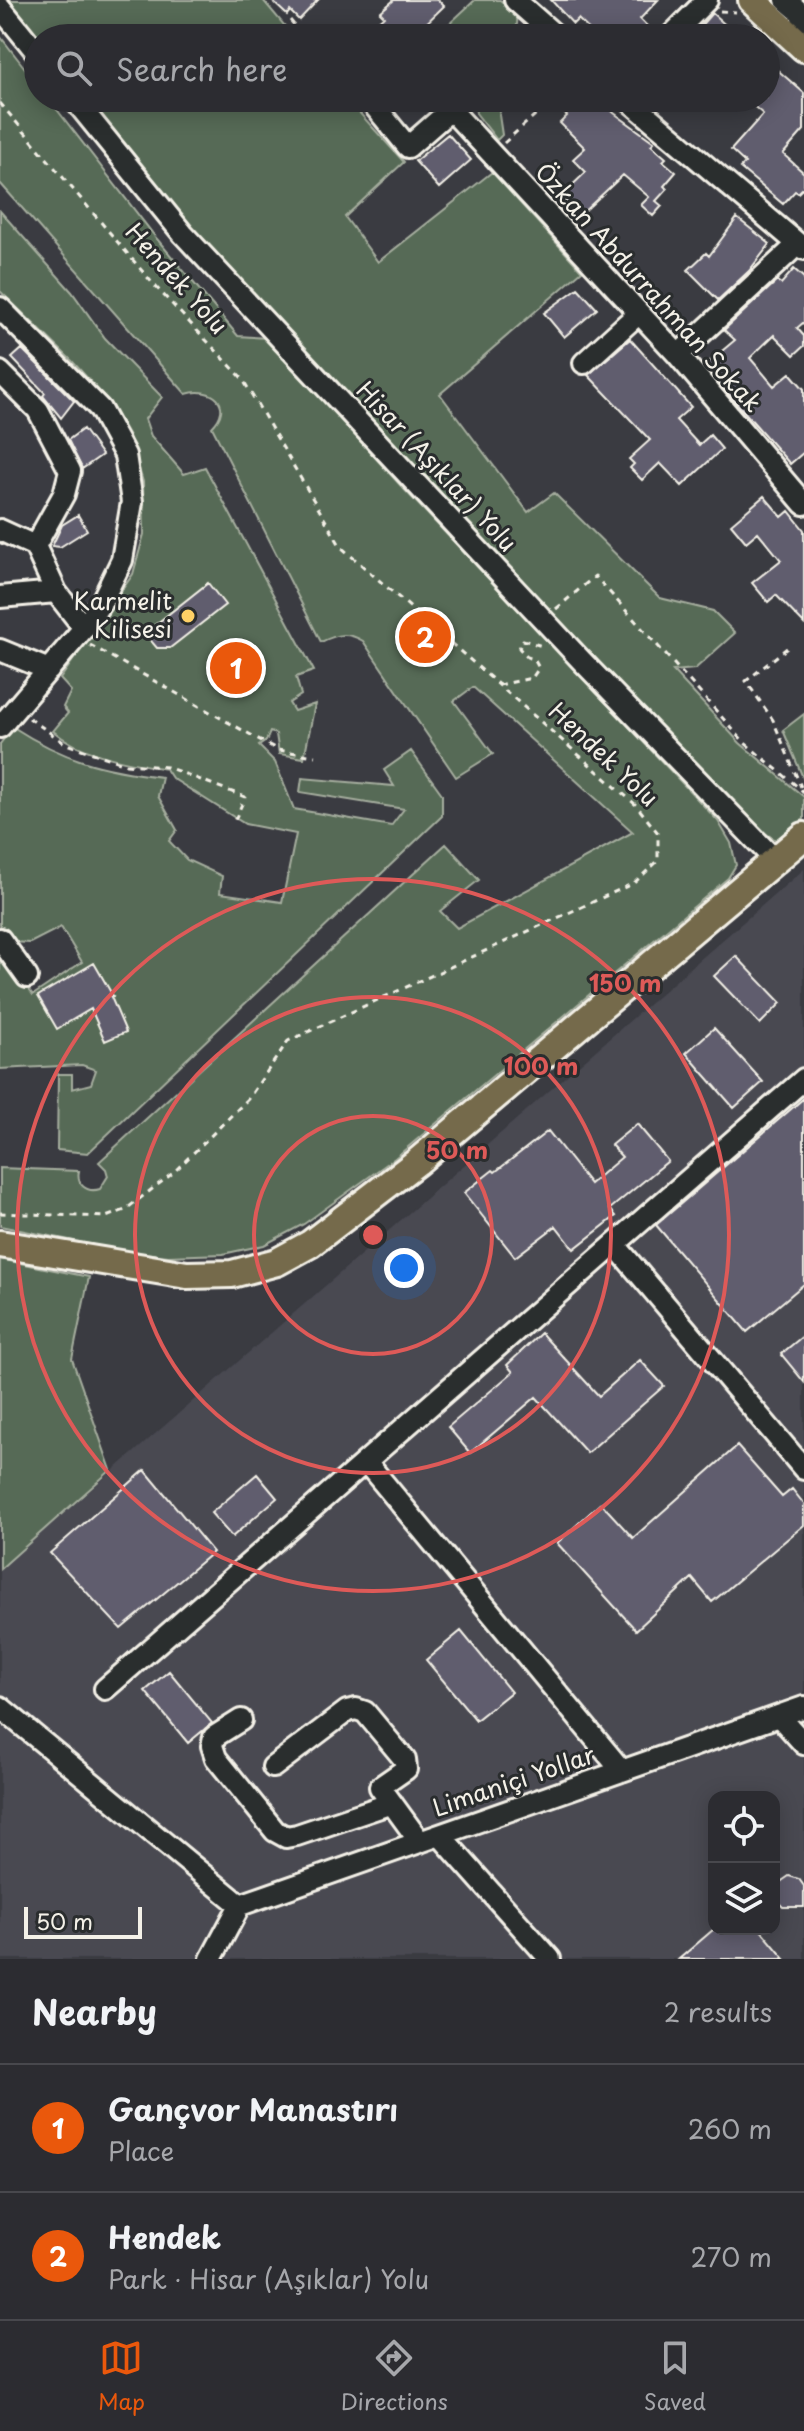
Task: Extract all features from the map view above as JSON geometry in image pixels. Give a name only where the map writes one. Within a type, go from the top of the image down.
[{"type":"main road","points":[[748,10],[769,24]]},
{"type":"main road","points":[[780,32],[804,48]]},
{"type":"main road","points":[[0,1244],[187,1275],[232,1274],[277,1262],[310,1244],[417,1162],[804,836]]},
{"type":"street","points":[[515,0],[535,24]]},
{"type":"street","points":[[786,0],[801,13],[804,26]]},
{"type":"street","points":[[683,24],[706,1]]},
{"type":"street","points":[[0,7],[24,37]]},
{"type":"street","name":"Hisar (Aşıklar) Yolu","points":[[84,112],[183,234],[543,620],[774,859]]},
{"type":"street","points":[[379,112],[408,147],[449,112]]},
{"type":"street","name":"Özkan Abdurrahman Sokak","points":[[463,112],[492,154],[678,355],[804,504]]},
{"type":"street","points":[[643,112],[801,246],[678,355]]},
{"type":"street","points":[[0,308],[100,409],[125,455],[132,502],[122,560],[102,601],[80,632],[0,727]]},
{"type":"street","points":[[584,363],[639,313]]},
{"type":"street","points":[[0,372],[38,410],[70,471],[64,494],[35,546]]},
{"type":"street","points":[[0,530],[35,546],[56,592],[80,632]]},
{"type":"street","points":[[0,597],[56,592]]},
{"type":"street","points":[[0,650],[49,670]]},
{"type":"street","points":[[0,939],[27,977]]},
{"type":"street","points":[[105,1689],[804,1079]]},
{"type":"street","points":[[615,1245],[804,1469]]},
{"type":"street","points":[[367,1463],[622,1771]]},
{"type":"street","points":[[0,1707],[240,1905],[211,1959]]},
{"type":"street","name":"Limaniçi Yollar","points":[[240,1905],[804,1707]]},
{"type":"street","points":[[273,1767],[347,1711],[356,1709],[365,1712],[405,1760],[406,1769],[380,1787],[420,1842]]},
{"type":"street","points":[[779,1716],[804,1744]]},
{"type":"street","points":[[241,1720],[214,1737],[212,1746],[216,1758],[275,1831],[286,1837],[297,1835],[392,1803]]},
{"type":"street","points":[[440,1835],[550,1959]]},
{"type":"path","points":[[706,1],[716,11],[748,10]]},
{"type":"path","points":[[290,20],[293,24]]},
{"type":"path","name":"Hendek Yolu","points":[[0,103],[154,285],[242,378],[341,547],[636,805],[658,833],[658,861],[634,883],[288,1041],[248,1099],[173,1173],[125,1210],[106,1217],[0,1213]]},
{"type":"path","points":[[492,154],[539,112]]},
{"type":"path","points":[[543,620],[595,576],[745,743],[803,791]]},
{"type":"path","points":[[80,632],[278,750],[315,756]]},
{"type":"path","points":[[499,685],[532,678],[539,668],[534,659],[527,657],[519,648],[523,640],[542,646]]},
{"type":"path","points":[[787,648],[746,681],[773,720],[803,791]]},
{"type":"path","points":[[16,708],[66,744],[126,764],[167,767],[245,797],[234,822]]},
{"type":"shaded area","points":[[804,869],[804,1959],[0,1959],[0,1569]]},
{"type":"green space","points":[[6,0],[263,0],[283,24],[25,24]]},
{"type":"green space","points":[[475,0],[500,0],[517,14],[517,24],[449,24]]},
{"type":"green space","points":[[0,36],[24,67],[24,112],[59,112],[157,239],[238,336],[267,338],[401,486],[718,821],[731,843],[736,865],[728,878],[395,1158],[304,1224],[264,1245],[223,1254],[168,1256],[119,1250],[0,1226],[0,1168],[79,1171],[79,1180],[84,1187],[100,1189],[108,1176],[99,1162],[446,844],[479,880],[440,911],[457,928],[633,832],[473,687],[454,701],[493,754],[456,777],[363,641],[342,635],[321,642],[212,427],[221,411],[217,399],[205,393],[186,394],[0,183]]},
{"type":"green space","points":[[95,112],[359,112],[404,162],[345,217],[378,262],[492,172],[582,271],[440,394],[528,512],[554,493],[660,598],[713,611],[735,633],[695,669],[673,671],[740,743],[804,797],[804,819],[776,840],[754,826],[190,229]]},
{"type":"green space","points":[[500,112],[502,135],[497,140],[476,113]]},
{"type":"green space","points":[[0,211],[72,292],[105,338],[162,397],[145,419],[151,436],[184,474],[205,467],[314,671],[296,677],[301,695],[289,703],[294,711],[315,704],[304,758],[279,754],[276,734],[270,732],[266,741],[259,746],[275,762],[294,809],[391,826],[404,809],[300,792],[302,778],[394,786],[384,770],[411,751],[442,794],[442,816],[88,1153],[57,1150],[58,1074],[72,1074],[72,1089],[91,1084],[96,1070],[82,1065],[0,1069],[0,952],[33,995],[82,962],[61,927],[30,943],[10,942],[0,925],[0,744],[13,727],[50,748],[84,762],[162,777],[158,796],[177,830],[169,841],[187,860],[222,876],[220,893],[282,902],[296,834],[245,824],[172,778],[166,769],[92,752],[53,731],[68,713],[63,707],[71,691],[60,679],[133,574],[144,534],[143,482],[129,436],[111,404],[0,291]]},
{"type":"green space","points":[[804,714],[804,780],[783,730]]},
{"type":"green space","points":[[0,1259],[89,1277],[72,1359],[111,1470],[0,1569]]},
{"type":"building","points":[[271,0],[318,0],[299,20],[290,11],[287,15]]},
{"type":"building","points":[[394,0],[438,0],[444,6],[425,24],[375,24],[384,16],[380,12]]},
{"type":"building","points":[[551,0],[658,0],[640,19],[645,24],[583,24],[578,19],[573,24]]},
{"type":"building","points":[[712,13],[724,24],[702,24]]},
{"type":"building","points":[[780,72],[804,93],[804,130],[783,154],[804,173],[804,187],[798,193],[795,191],[783,204],[740,168],[745,163],[731,150],[763,114],[761,112],[780,112]]},
{"type":"building","points":[[563,112],[613,112],[654,142],[651,145],[676,172],[656,201],[662,206],[653,216],[641,205],[649,197],[623,175],[579,216],[561,196],[586,172],[573,159],[585,148],[560,123],[567,116]]},
{"type":"building","points":[[448,134],[471,160],[439,188],[415,161]]},
{"type":"building","points":[[737,218],[770,244],[749,271],[718,300],[688,270],[706,253],[709,256]]},
{"type":"building","points":[[794,269],[804,278],[804,322],[797,328],[804,336],[804,346],[794,355],[774,335],[750,358],[774,386],[790,373],[804,389],[804,452],[790,464],[704,366],[735,340],[724,330],[777,281],[781,284]]},
{"type":"building","points":[[578,288],[597,309],[564,337],[544,313]]},
{"type":"building","points":[[630,339],[691,407],[676,420],[699,445],[710,435],[722,449],[682,486],[660,463],[642,480],[630,468],[634,464],[629,459],[650,440],[588,375]]},
{"type":"building","points":[[22,349],[74,401],[61,418],[43,396],[45,393],[12,358]]},
{"type":"building","points":[[83,429],[102,455],[82,469],[68,440]]},
{"type":"building","points":[[764,496],[782,517],[789,511],[804,530],[804,624],[776,595],[768,602],[752,583],[781,560],[758,532],[746,542],[731,524]]},
{"type":"building","points":[[78,515],[87,530],[60,547],[52,546],[62,525]]},
{"type":"building","name":"Karmelit Kilisesi","points":[[208,583],[225,605],[170,648],[157,648],[151,641],[151,628]]},
{"type":"building","points":[[240,654],[251,669],[233,682],[226,681],[221,674],[222,667]]},
{"type":"building","points":[[736,956],[781,1003],[760,1024],[714,976]]},
{"type":"building","points":[[94,963],[113,996],[126,1032],[105,1041],[91,1009],[57,1029],[38,996]]},
{"type":"building","points":[[714,1028],[763,1082],[734,1108],[686,1053]]},
{"type":"building","points":[[804,1098],[804,1284],[747,1332],[656,1225]]},
{"type":"building","points":[[637,1124],[668,1161],[610,1209],[616,1216],[574,1249],[556,1226],[515,1257],[464,1193],[548,1131],[590,1184],[622,1157],[611,1145]]},
{"type":"building","points":[[541,1333],[599,1396],[640,1360],[664,1386],[587,1453],[536,1397],[470,1453],[448,1427],[513,1372],[507,1365]]},
{"type":"building","points":[[804,1335],[804,1382],[781,1354]]},
{"type":"building","points":[[737,1446],[782,1497],[792,1489],[804,1504],[804,1525],[712,1602],[692,1578],[636,1630],[557,1543],[601,1503],[633,1538]]},
{"type":"building","points":[[145,1470],[213,1552],[121,1629],[50,1553]]},
{"type":"building","points":[[257,1474],[277,1498],[232,1537],[211,1513]]},
{"type":"building","points":[[461,1631],[511,1692],[476,1720],[426,1660]]},
{"type":"building","points":[[169,1671],[212,1723],[188,1743],[145,1691]]},
{"type":"building","points":[[789,1876],[799,1879],[804,1886],[804,1907],[783,1907],[780,1904],[780,1882]]},
{"type":"building","points":[[708,1934],[765,1935],[785,1959],[679,1959]]},
{"type":"place","name":"Karmelit Kilisesi","points":[[188,616]]},
{"type":"place","name":"Hendek","points":[[425,637]]},
{"type":"place","name":"Gançvor Manastırı","points":[[236,668]]}]
